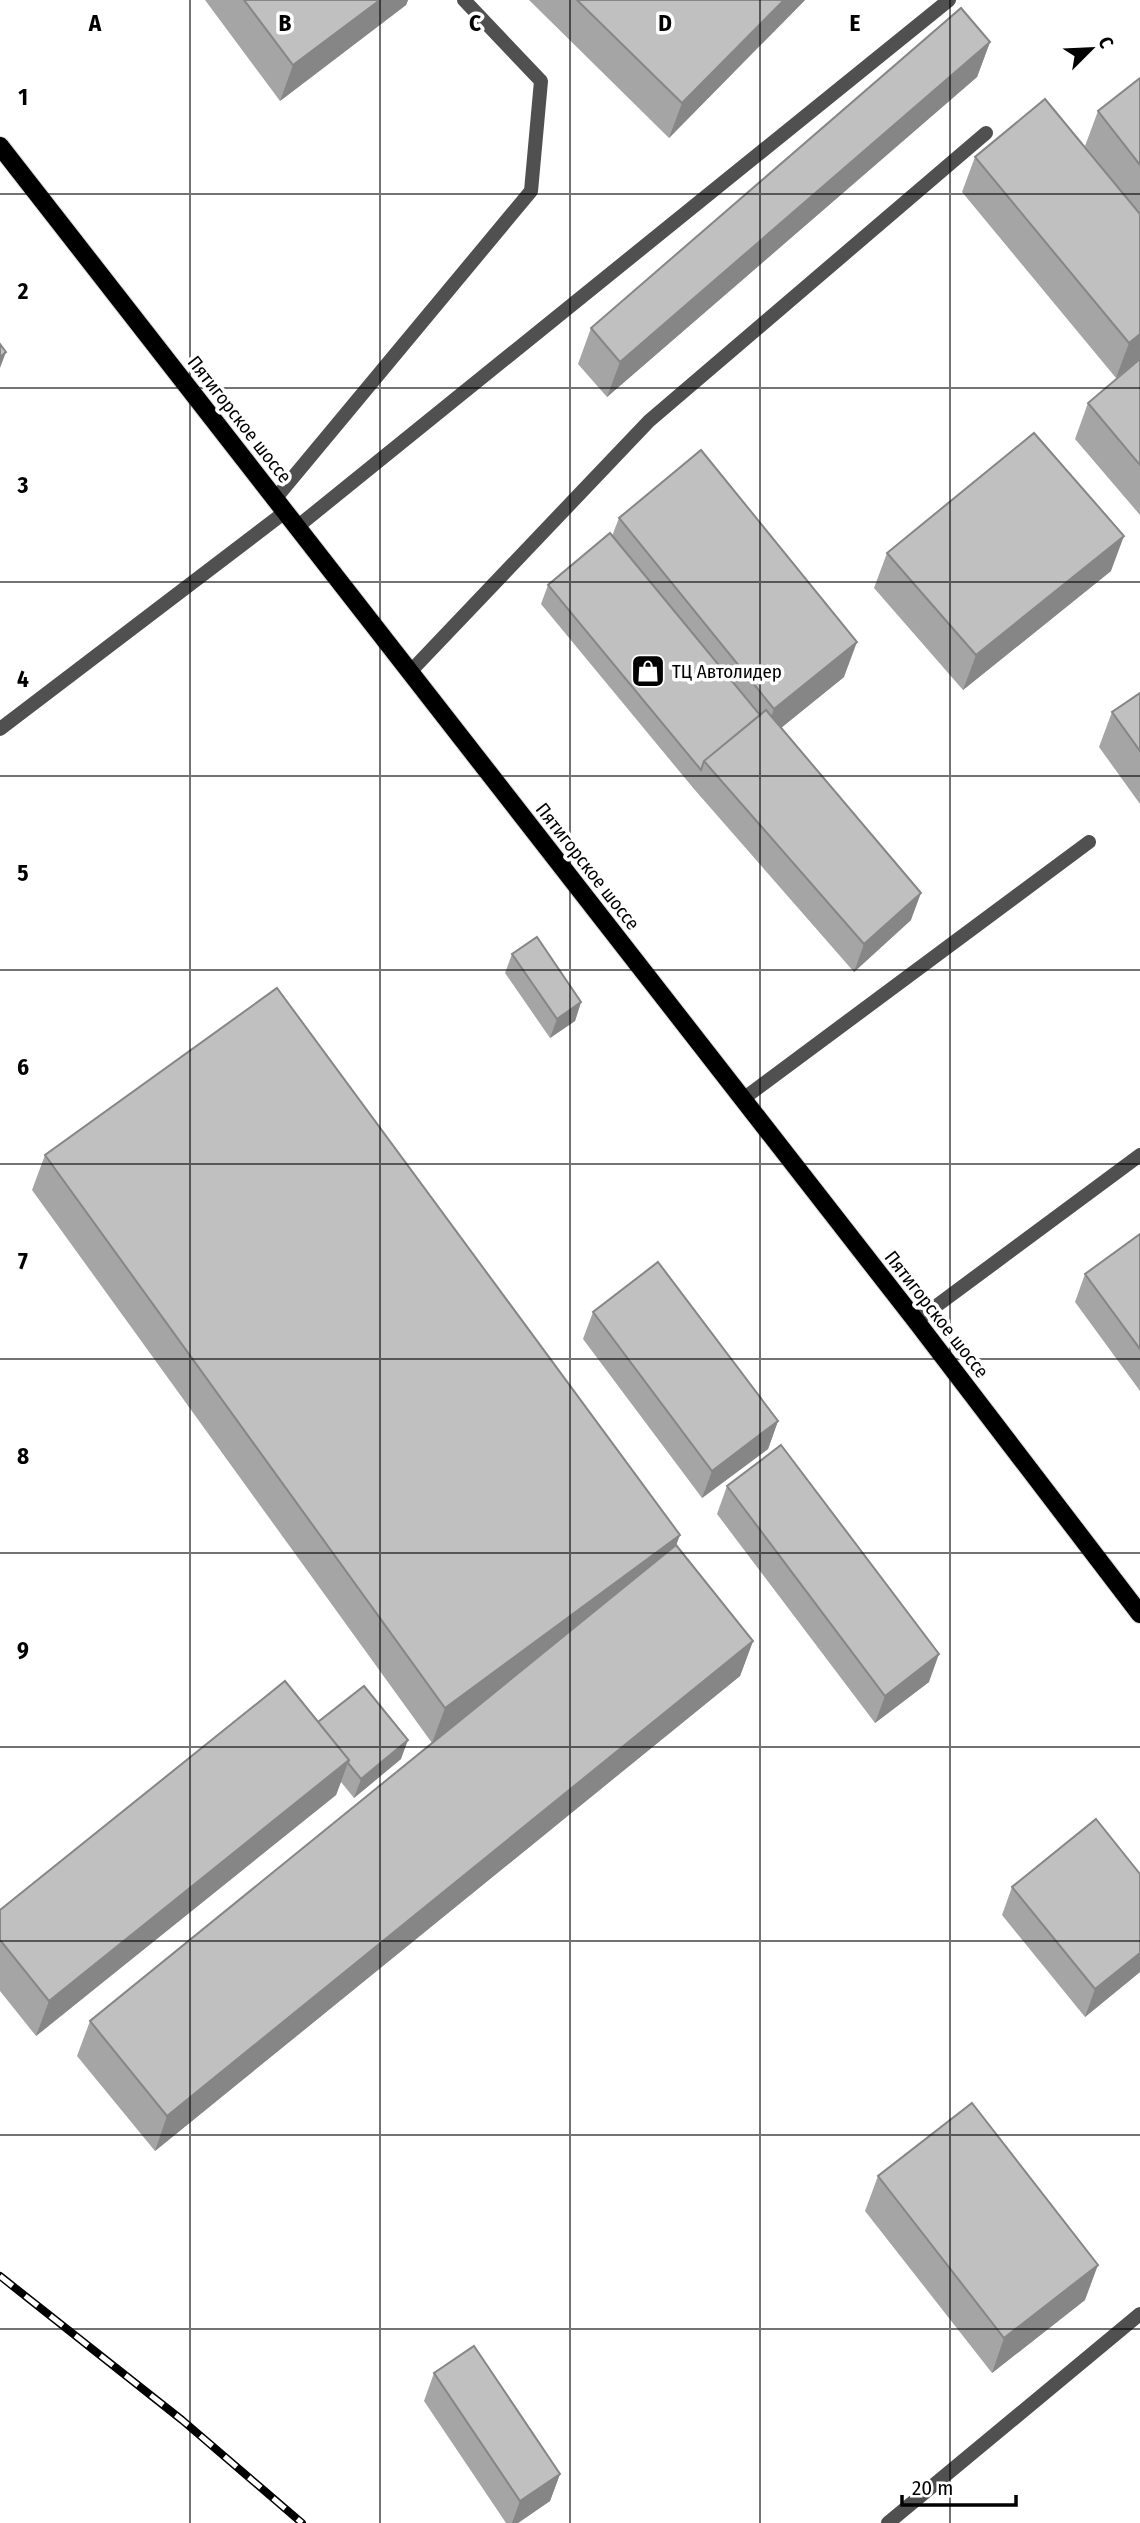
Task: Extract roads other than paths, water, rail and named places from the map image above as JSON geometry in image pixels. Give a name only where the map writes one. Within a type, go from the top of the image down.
[{"type":"main road","name":"Пятигорское шоссе","points":[[0,146],[916,1321],[1140,1614]]},
{"type":"lane","points":[[0,729],[280,505],[531,191],[541,81],[464,0]]},
{"type":"lane","points":[[297,527],[949,0]]},
{"type":"lane","points":[[410,672],[649,421],[986,133]]},
{"type":"lane","points":[[743,1099],[1089,842]]},
{"type":"lane","points":[[916,1321],[1140,1155]]},
{"type":"lane","points":[[888,2523],[1140,2314]]},
{"type":"railway","points":[[0,2276],[182,2420],[302,2523]]},
{"type":"place","name":"ТЦ Автолидер","points":[[648,671]]}]
